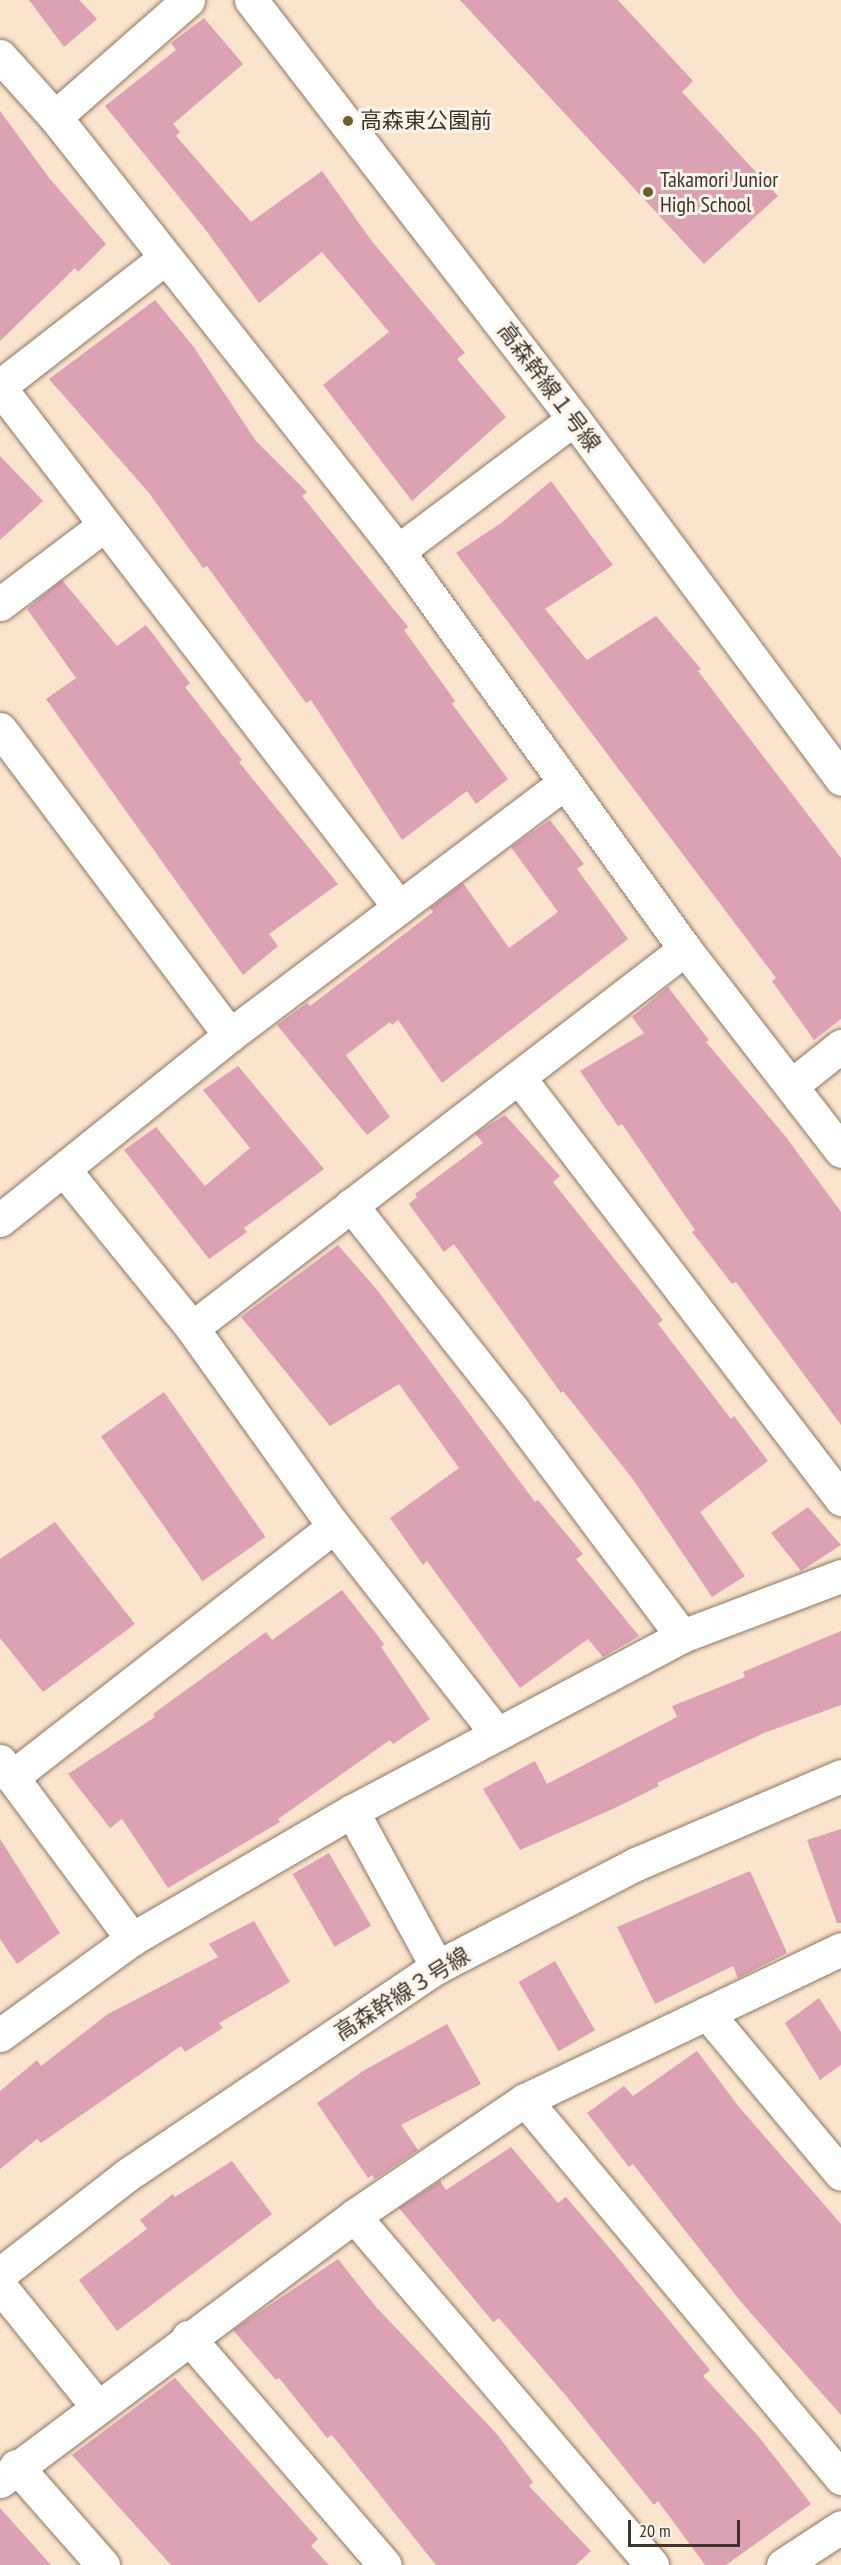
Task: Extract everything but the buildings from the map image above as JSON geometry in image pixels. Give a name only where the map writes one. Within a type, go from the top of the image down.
[{"type":"street","points":[[55,117],[188,0]]},
{"type":"street","name":"高森幹線１号線","points":[[251,0],[574,419],[841,779]]},
{"type":"street","points":[[0,56],[55,117],[164,259],[398,551],[685,949],[841,1151]]},
{"type":"street","points":[[164,259],[0,387],[104,526],[399,907]]},
{"type":"street","points":[[398,551],[574,419]]},
{"type":"street","points":[[0,604],[104,526]]},
{"type":"street","points":[[0,729],[230,1035]]},
{"type":"street","points":[[0,1220],[65,1171],[230,1035],[564,783]]},
{"type":"street","points":[[192,1329],[351,1204],[520,1079],[685,949]]},
{"type":"street","points":[[792,1085],[841,1046]]},
{"type":"street","points":[[520,1079],[841,1499]]},
{"type":"street","points":[[65,1171],[192,1329],[334,1526],[497,1734]]},
{"type":"street","points":[[351,1204],[513,1410],[682,1636]]},
{"type":"street","points":[[132,1939],[6,1769],[334,1526]]},
{"type":"street","points":[[0,2035],[132,1939],[352,1811],[682,1636],[841,1576]]},
{"type":"street","name":"高森幹線３号線","points":[[0,2274],[128,2175],[437,1967],[636,1864],[841,1776]]},
{"type":"street","points":[[352,1811],[437,1967]]},
{"type":"street","points":[[103,2565],[8,2473],[188,2337],[354,2216],[525,2100],[841,1949]]},
{"type":"street","points":[[707,2013],[841,2174]]},
{"type":"street","points":[[525,2100],[841,2478]]},
{"type":"street","points":[[354,2216],[652,2565]]},
{"type":"street","points":[[0,2286],[96,2406]]},
{"type":"street","points":[[188,2337],[385,2565]]},
{"type":"street","points":[[783,2565],[841,2527]]},
{"type":"place","name":"高森東公園前","points":[[348,121]]},
{"type":"place","name":"Takamori Junior High School","points":[[648,192]]}]
